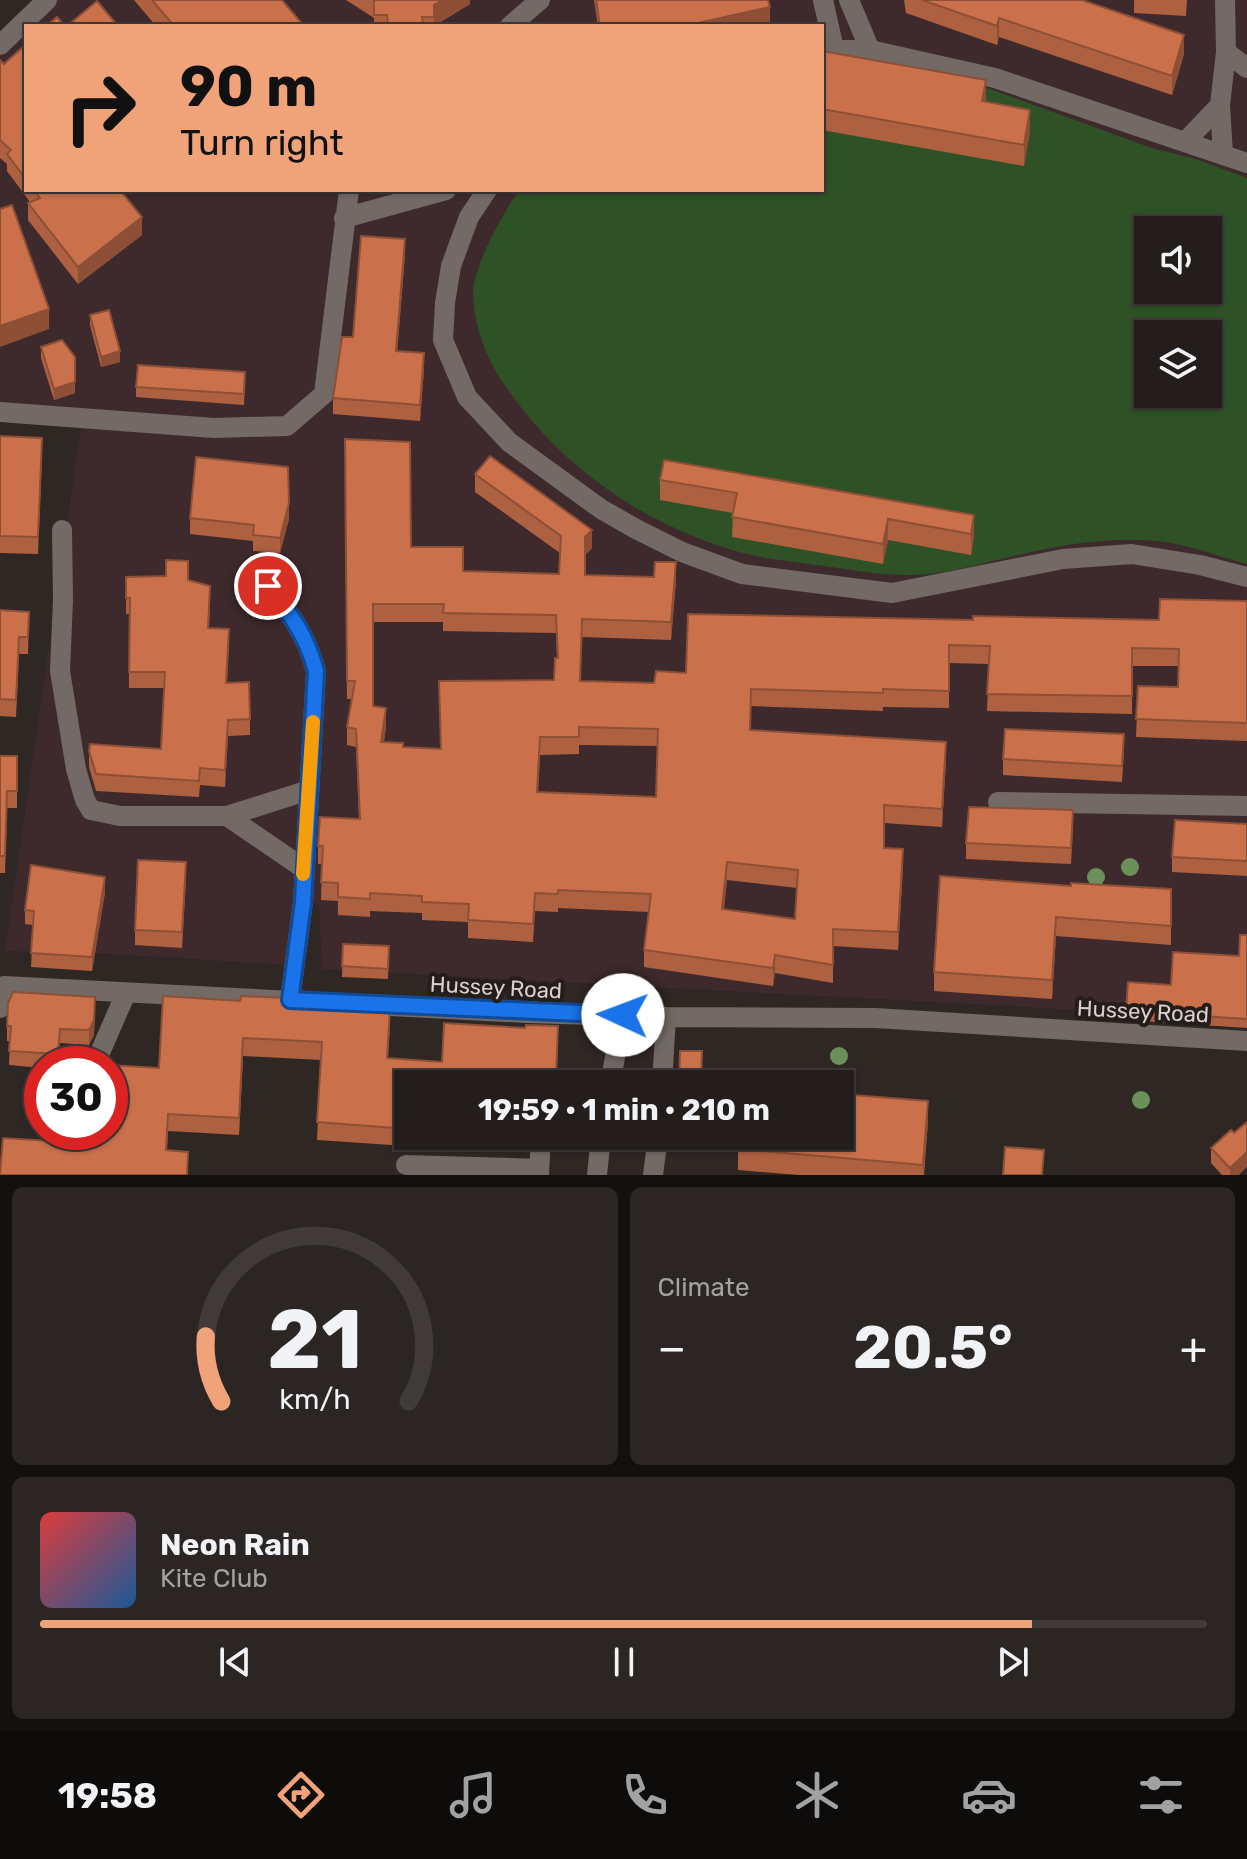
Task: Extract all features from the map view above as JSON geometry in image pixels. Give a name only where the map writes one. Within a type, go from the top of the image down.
[{"type":"street","points":[[0,45],[47,0]]},
{"type":"street","points":[[512,24],[540,0]]},
{"type":"street","points":[[823,0],[828,49],[870,50],[995,78],[1247,163]]},
{"type":"street","points":[[849,0],[870,50]]},
{"type":"street","points":[[1223,155],[1220,105],[1226,52],[1225,0]]},
{"type":"street","points":[[1226,52],[1247,68]]},
{"type":"street","points":[[1185,142],[1220,105]]},
{"type":"street","points":[[0,412],[214,428],[287,426],[324,394],[349,192]]},
{"type":"street","points":[[344,218],[439,192]]},
{"type":"street","points":[[486,192],[469,217],[455,253],[445,303],[443,340],[467,397],[509,442],[601,509],[636,529],[682,552],[742,574],[892,593],[1063,559],[1132,554],[1200,565],[1247,577]]},
{"type":"street","points":[[62,530],[60,671],[76,769],[91,810],[120,816],[227,816],[309,790]]},
{"type":"street","points":[[268,586],[297,622],[309,646],[316,671],[303,902],[290,1000]]},
{"type":"street","points":[[998,802],[1247,806]]},
{"type":"street","points":[[227,816],[303,868]]},
{"type":"street","name":"Hussey Road","points":[[0,1008],[2,986],[666,1017],[875,1018],[1247,1041]]},
{"type":"street","points":[[103,1046],[126,993]]},
{"type":"street","points":[[613,1070],[623,1015]]},
{"type":"street","points":[[663,1070],[666,1017]]},
{"type":"street","points":[[406,1165],[539,1172],[540,1150]]},
{"type":"street","points":[[597,1175],[600,1150]]},
{"type":"street","points":[[653,1175],[656,1150]]},
{"type":"shaded area","points":[[57,0],[1247,0],[1247,1019],[322,969],[319,905],[293,901],[289,965],[5,951],[82,421],[0,416],[0,52],[24,30],[24,192],[824,192],[824,24],[31,24]]},
{"type":"green space","points":[[824,64],[957,81],[990,89],[1152,148],[1196,159],[1247,178],[1247,564],[1175,544],[1131,540],[1061,546],[953,570],[887,574],[776,559],[740,552],[695,537],[602,486],[549,439],[504,384],[482,341],[473,294],[478,270],[490,240],[519,192],[824,192]]},
{"type":"building","points":[[152,0],[282,0],[302,24],[172,24]]},
{"type":"building","points":[[374,0],[443,0],[434,5],[434,17],[422,17],[423,24],[388,24],[387,15],[374,15]]},
{"type":"building","points":[[596,0],[768,0],[770,7],[693,24],[600,24]]},
{"type":"building","points":[[922,0],[1082,0],[1184,35],[1172,76],[999,18],[997,26]]},
{"type":"building","points":[[97,1],[116,24],[69,24]]},
{"type":"building","points":[[57,17],[63,24],[48,24]]},
{"type":"building","points":[[24,46],[24,176],[7,154],[11,150],[0,140],[0,60],[4,64]]},
{"type":"building","points":[[824,51],[986,80],[982,101],[1030,110],[1024,145],[824,109]]},
{"type":"building","points":[[36,192],[122,192],[142,217],[78,267],[28,203],[40,198]]},
{"type":"building","points":[[12,205],[49,309],[0,326],[0,209]]},
{"type":"building","points":[[361,236],[405,239],[396,351],[424,353],[420,405],[333,398],[342,337],[353,337]]},
{"type":"building","points":[[109,310],[120,351],[101,357],[90,315]]},
{"type":"building","points":[[62,340],[75,357],[75,382],[54,389],[41,347]]},
{"type":"building","points":[[138,365],[245,372],[244,394],[136,387]]},
{"type":"building","points":[[0,436],[42,438],[38,537],[0,536]]},
{"type":"building","points":[[345,439],[410,442],[411,547],[463,547],[463,571],[559,574],[561,536],[475,474],[490,456],[592,530],[585,537],[585,575],[654,577],[655,562],[676,562],[671,622],[582,619],[580,681],[654,683],[656,671],[686,673],[688,614],[1159,620],[1160,599],[1247,601],[1247,723],[1136,719],[1138,686],[1178,687],[1179,649],[1132,648],[1132,696],[987,694],[990,646],[949,645],[949,691],[883,689],[883,693],[751,689],[750,730],[946,742],[942,809],[884,805],[884,848],[903,849],[898,932],[833,929],[833,965],[775,955],[773,968],[644,950],[651,894],[558,890],[558,894],[535,893],[533,924],[468,920],[469,904],[422,902],[422,896],[370,893],[370,899],[338,897],[338,883],[321,882],[323,846],[318,846],[320,817],[360,819],[356,729],[347,727],[355,681],[347,681]],"holes":[[[373,604],[444,604],[443,613],[556,615],[558,658],[555,658],[554,680],[439,681],[441,749],[403,747],[403,743],[381,742],[386,708],[373,706]],[[579,727],[658,729],[656,797],[537,792],[540,737],[579,737]],[[727,862],[798,870],[795,919],[722,909]]]},
{"type":"building","points":[[196,457],[288,467],[289,503],[280,538],[253,535],[254,525],[190,518]]},
{"type":"building","points":[[664,460],[974,515],[971,534],[888,519],[883,544],[732,517],[737,493],[660,480]]},
{"type":"building","points":[[166,560],[188,561],[188,580],[210,586],[208,628],[229,629],[226,683],[249,682],[250,719],[228,720],[225,770],[200,768],[199,781],[96,774],[90,744],[161,749],[165,672],[129,672],[130,598],[126,598],[126,577],[166,576]]},
{"type":"building","points":[[0,610],[29,612],[28,637],[19,637],[16,700],[0,699]]},
{"type":"building","points":[[1005,729],[1124,734],[1122,766],[1003,759]]},
{"type":"building","points":[[0,756],[17,756],[17,791],[7,791],[5,856],[0,856]]},
{"type":"building","points":[[969,807],[1073,810],[1071,848],[966,843]]},
{"type":"building","points":[[1175,820],[1247,824],[1247,861],[1172,857]]},
{"type":"building","points":[[138,860],[186,862],[182,932],[135,930]]},
{"type":"building","points":[[31,865],[105,877],[92,957],[31,953],[34,911],[25,910]]},
{"type":"building","points":[[940,876],[1071,886],[1071,883],[1171,889],[1171,926],[1056,917],[1052,980],[934,972]]},
{"type":"building","points":[[1240,935],[1247,935],[1247,1019],[1126,1011],[1128,982],[1171,985],[1173,952],[1239,956]]},
{"type":"building","points":[[343,944],[389,946],[388,969],[342,966]]},
{"type":"building","points":[[13,992],[95,997],[94,1020],[89,1030],[60,1029],[59,1046],[24,1046],[24,1052],[9,1051],[11,1026],[7,1026],[8,1003]]},
{"type":"building","points":[[163,996],[240,1001],[241,996],[310,999],[310,1003],[390,1008],[387,1058],[442,1062],[444,1023],[525,1028],[526,1025],[558,1026],[556,1070],[394,1070],[394,1128],[317,1122],[322,1042],[243,1038],[239,1118],[168,1114],[166,1150],[188,1152],[187,1175],[0,1175],[3,1138],[24,1139],[24,1150],[128,1150],[128,1066],[159,1068]]},
{"type":"building","points":[[680,1051],[702,1051],[701,1070],[679,1070]]},
{"type":"building","points":[[854,1095],[928,1101],[923,1165],[750,1150],[854,1150]]},
{"type":"building","points":[[1247,1122],[1247,1152],[1230,1168],[1211,1148],[1231,1130],[1234,1133]]},
{"type":"building","points":[[1005,1147],[1044,1150],[1042,1175],[1003,1175]]},
{"type":"slow traffic","points":[[303,874],[313,722]]},
{"type":"route","points":[[268,586],[297,622],[309,646],[316,671],[303,902],[290,1000],[623,1015]]}]
